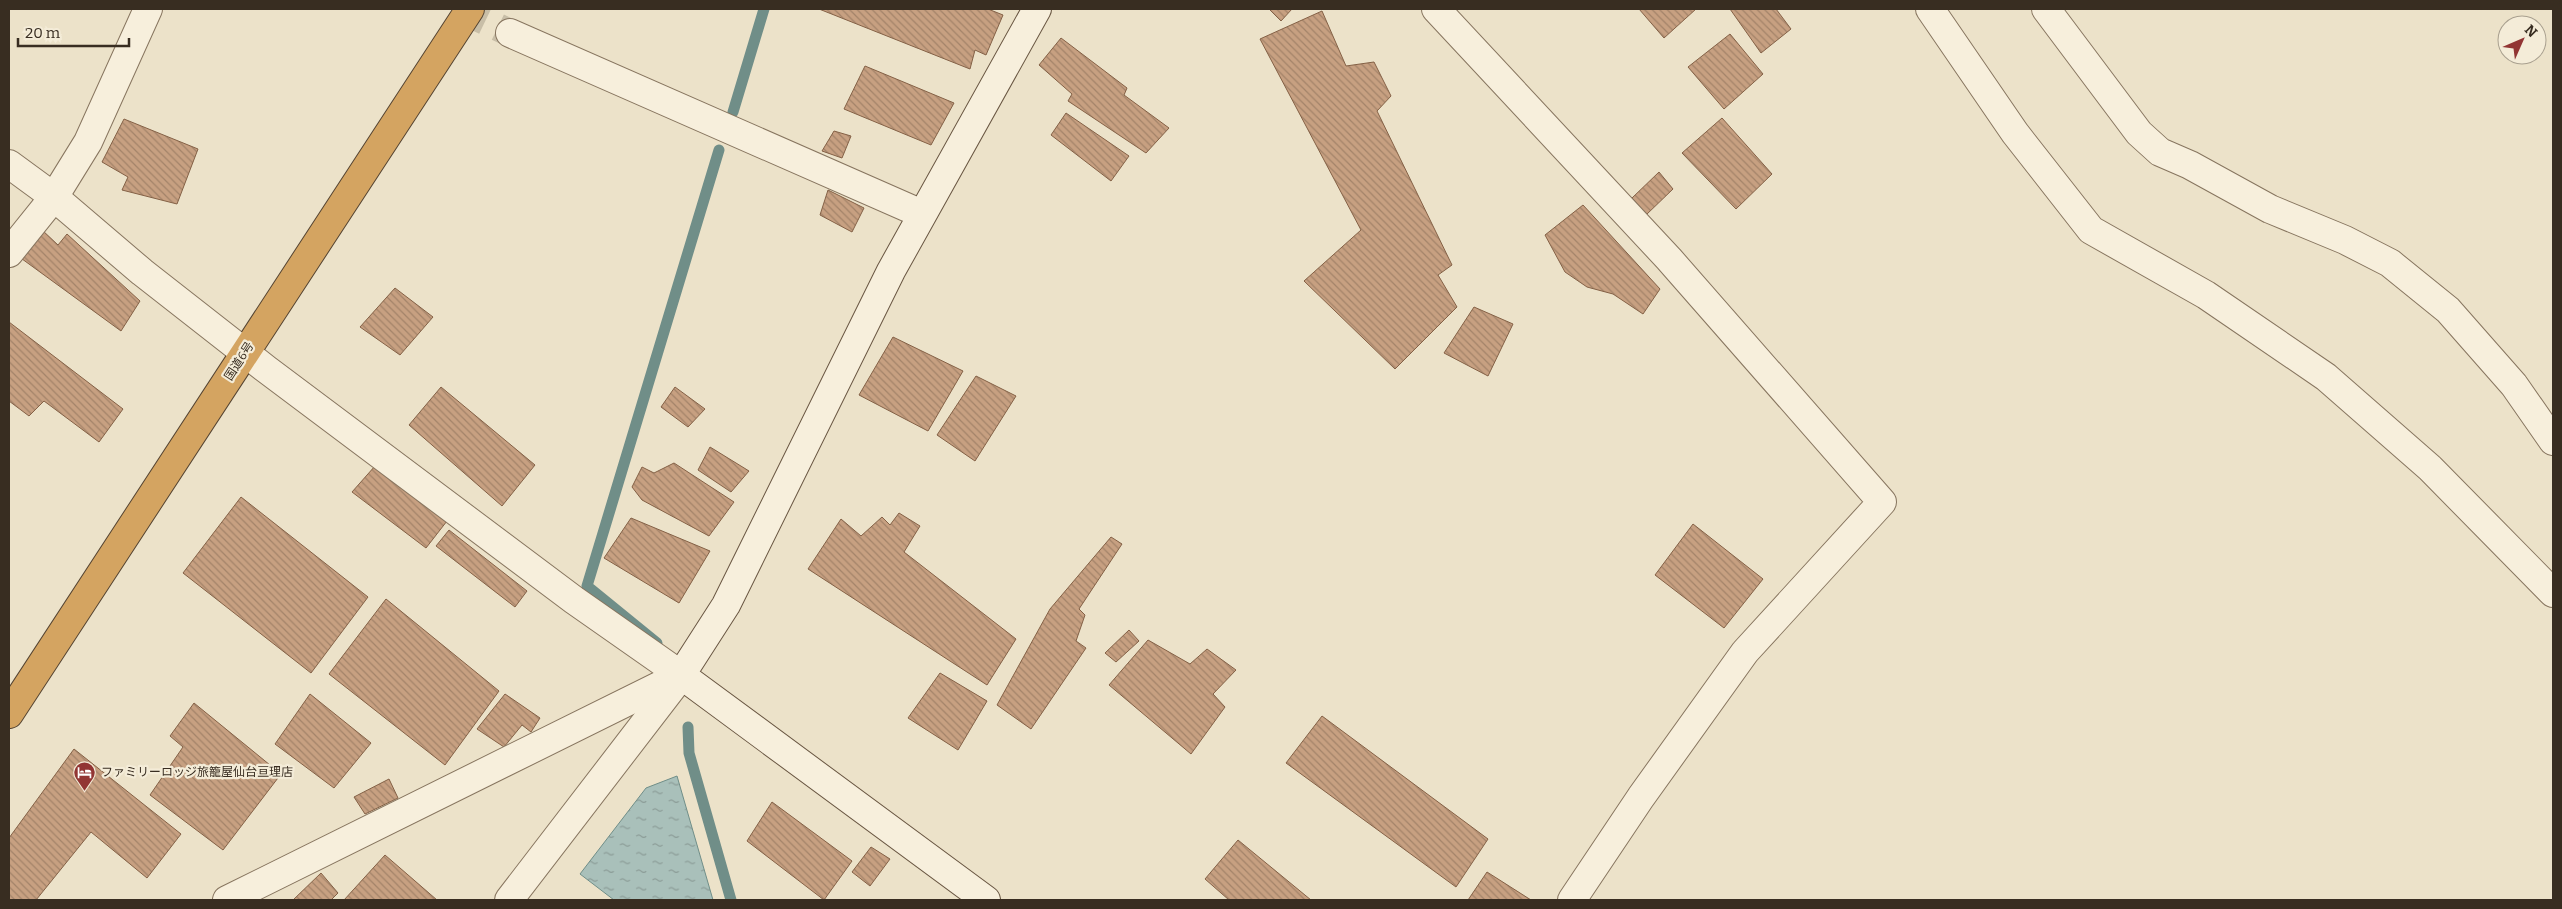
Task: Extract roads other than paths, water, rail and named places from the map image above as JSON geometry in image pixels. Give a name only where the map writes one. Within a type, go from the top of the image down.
[{"type":"highway","name":"国道6号","points":[[9,714],[470,9]]},
{"type":"street","points":[[9,253],[54,197],[88,142],[148,9]]},
{"type":"street","points":[[509,900],[682,675],[726,605],[891,271],[1036,9]]},
{"type":"street","points":[[1436,9],[1669,260],[1882,502],[1745,652],[1641,797],[1572,900]]},
{"type":"street","points":[[1930,9],[2015,133],[2092,230],[2206,295],[2326,377],[2430,468],[2553,592]]},
{"type":"street","points":[[2046,9],[2139,133],[2160,152],[2190,166],[2270,210],[2345,240],[2390,263],[2448,310],[2514,385],[2553,441]]},
{"type":"street","points":[[510,34],[922,214]]},
{"type":"street","points":[[9,164],[54,197],[142,272],[574,600],[646,653],[682,675],[986,900]]},
{"type":"street","points":[[227,900],[682,675]]},
{"type":"water","points":[[677,776],[713,900],[614,900],[580,874],[646,788]]},
{"type":"waterway","points":[[733,112],[764,9]]},
{"type":"waterway","points":[[657,643],[587,586],[719,150]]},
{"type":"waterway","points":[[688,727],[689,753],[731,900]]},
{"type":"tunnel","points":[[460,9],[510,33]]},
{"type":"place","name":"ファミリーロッジ旅籠屋仙台亘理店","points":[[85,791]]}]
